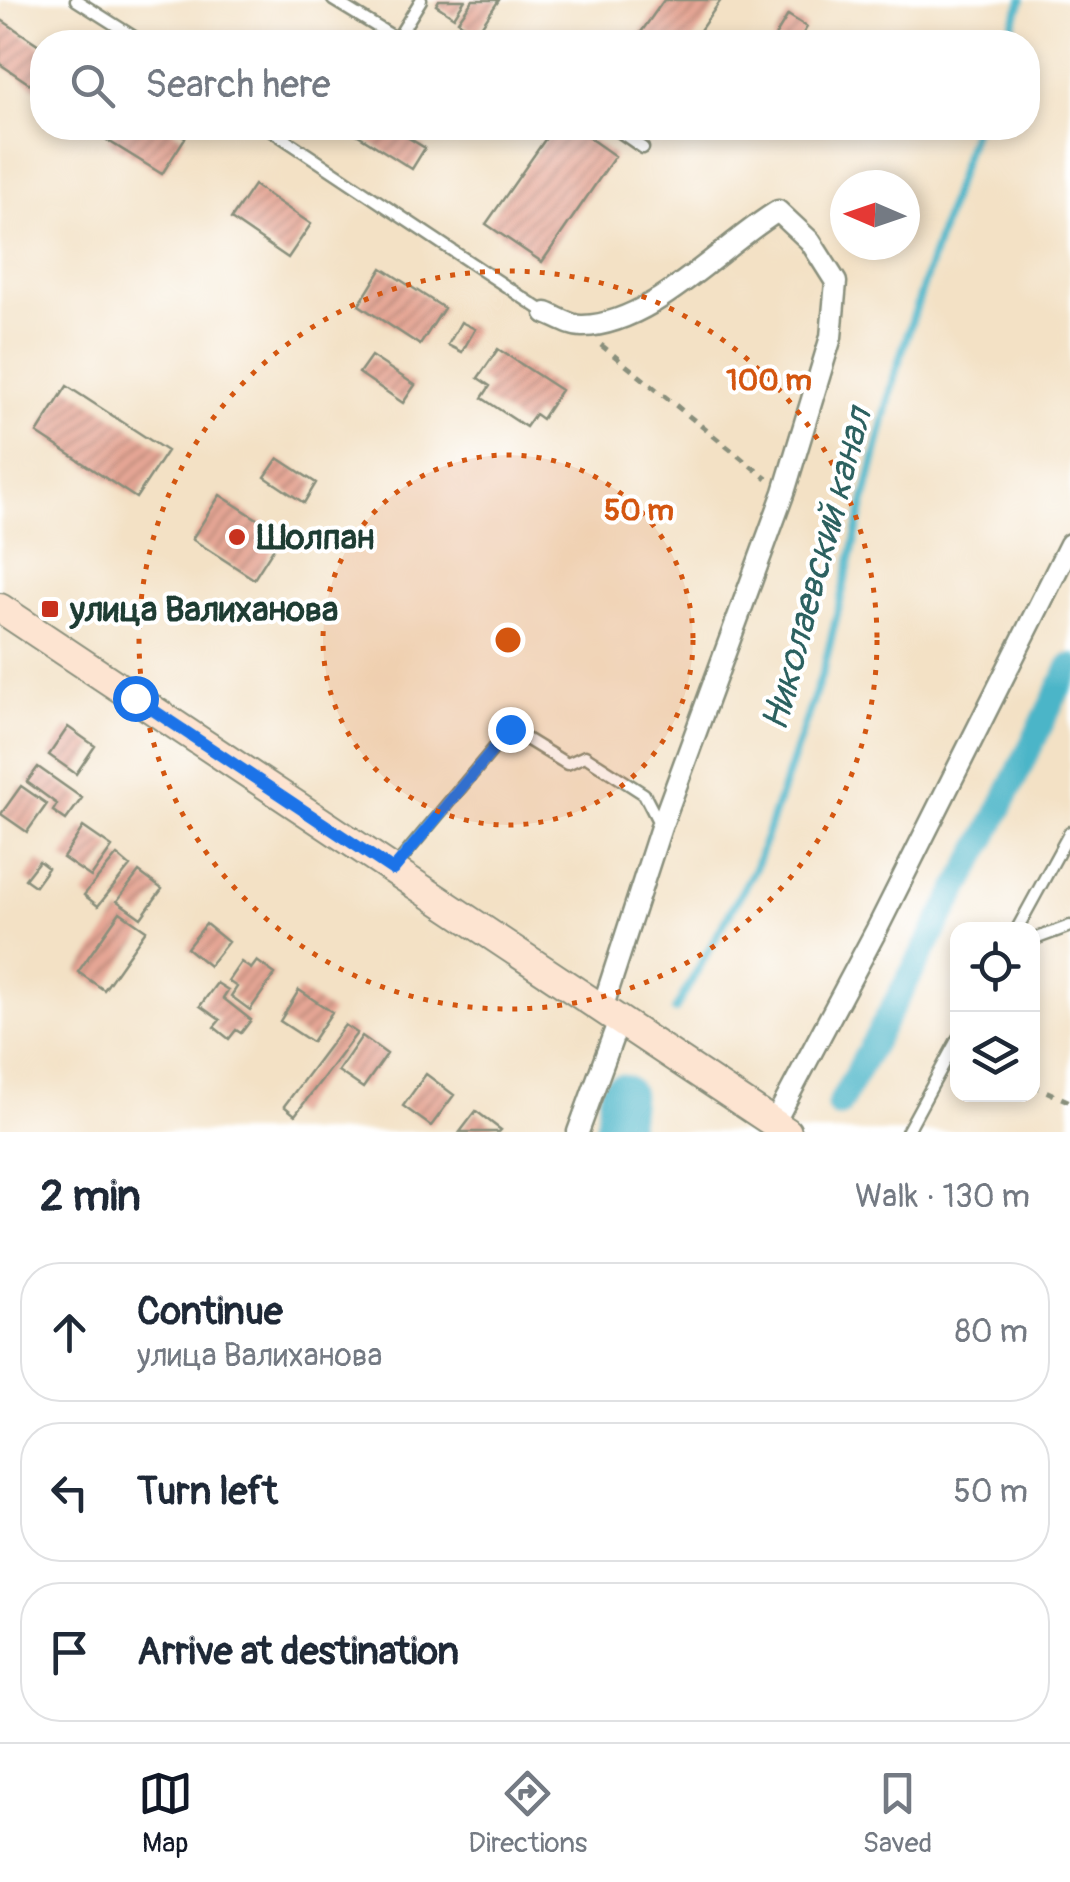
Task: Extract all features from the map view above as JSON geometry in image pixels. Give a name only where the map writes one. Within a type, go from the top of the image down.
[{"type":"main road","points":[[0,608],[780,1128]]},
{"type":"street","points":[[546,313],[580,327],[614,320],[655,301],[746,230],[778,211],[810,241],[836,282],[831,337],[784,492],[660,827],[578,1132]]},
{"type":"street","points":[[780,1128],[1070,544]]},
{"type":"lane","points":[[76,0],[123,30]]},
{"type":"lane","points":[[333,0],[381,30]]},
{"type":"lane","points":[[405,30],[421,0]]},
{"type":"lane","points":[[286,140],[546,313]]},
{"type":"lane","points":[[631,140],[643,148]]},
{"type":"lane","points":[[393,870],[510,729],[568,764],[585,756],[644,794],[660,827]]},
{"type":"lane","points":[[1021,922],[1070,832]]},
{"type":"lane","points":[[1040,937],[1070,926]]},
{"type":"lane","points":[[906,1132],[950,1052]]},
{"type":"path","points":[[580,327],[784,492]]},
{"type":"path","points":[[1040,1089],[1070,1102]]},
{"type":"building","points":[[439,0],[465,0],[454,17],[436,5]]},
{"type":"building","points":[[473,0],[499,0],[479,30],[470,30],[458,21]]},
{"type":"building","points":[[664,0],[721,0],[700,30],[643,30]]},
{"type":"building","points":[[788,15],[807,27],[805,30],[779,30]]},
{"type":"building","points":[[0,19],[30,39],[30,84],[0,64]]},
{"type":"building","points":[[107,140],[184,140],[162,174]]},
{"type":"building","points":[[366,140],[412,140],[425,148],[412,169]]},
{"type":"building","points":[[545,140],[592,140],[615,156],[542,262],[486,224]]},
{"type":"building","points":[[254,185],[311,224],[288,258],[231,219]]},
{"type":"building","points":[[382,268],[444,308],[420,345],[359,305]]},
{"type":"building","points":[[461,322],[475,329],[462,352],[448,345]]},
{"type":"building","points":[[498,349],[561,390],[542,419],[535,414],[526,427],[482,398],[490,386],[478,378]]},
{"type":"building","points":[[371,356],[415,385],[403,403],[359,373]]},
{"type":"building","points":[[67,386],[167,451],[136,498],[37,433]]},
{"type":"building","points":[[278,458],[316,483],[304,503],[265,477]]},
{"type":"building","name":"Шолпан","points":[[220,495],[282,535],[254,579],[192,539]]},
{"type":"building","points":[[68,727],[95,746],[76,774],[49,755]]},
{"type":"building","points":[[38,767],[82,798],[66,820],[53,811],[57,804],[27,782]]},
{"type":"building","points":[[21,786],[47,804],[27,832],[1,814]]},
{"type":"building","points":[[83,827],[112,847],[91,877],[63,858]]},
{"type":"building","points":[[117,855],[130,866],[98,906],[84,895]]},
{"type":"building","points":[[39,861],[48,868],[35,886],[25,879]]},
{"type":"building","points":[[139,872],[162,889],[141,918],[117,901]]},
{"type":"building","points":[[120,912],[146,930],[104,990],[78,972]]},
{"type":"building","points":[[206,924],[228,942],[209,966],[187,948]]},
{"type":"building","points":[[257,961],[275,974],[250,1010],[231,996],[237,987],[228,981],[241,962],[251,969]]},
{"type":"building","points":[[217,983],[228,990],[223,998],[251,1020],[241,1033],[236,1030],[229,1039],[214,1027],[220,1020],[200,1006]]},
{"type":"building","points":[[299,990],[332,1012],[312,1042],[280,1021]]},
{"type":"building","points":[[345,1025],[357,1033],[295,1115],[284,1106]]},
{"type":"building","points":[[362,1036],[387,1054],[363,1088],[338,1071]]},
{"type":"building","points":[[426,1074],[454,1095],[431,1126],[403,1106]]},
{"type":"building","points":[[476,1111],[501,1130],[460,1132]]},
{"type":"waterway","name":"Николаевский канал","points":[[1011,30],[1022,0]]},
{"type":"waterway","name":"Николаевский канал","points":[[675,1010],[756,866],[824,668],[896,370],[970,140]]},
{"type":"waterway","points":[[839,1105],[987,835],[1070,666]]},
{"type":"waterway","points":[[617,1132],[621,1096]]},
{"type":"place","name":"Шолпан","points":[[237,537]]},
{"type":"place","name":"улица Валиханова","points":[[50,609]]},
{"type":"route","points":[[135,698],[393,870],[510,729]]}]
